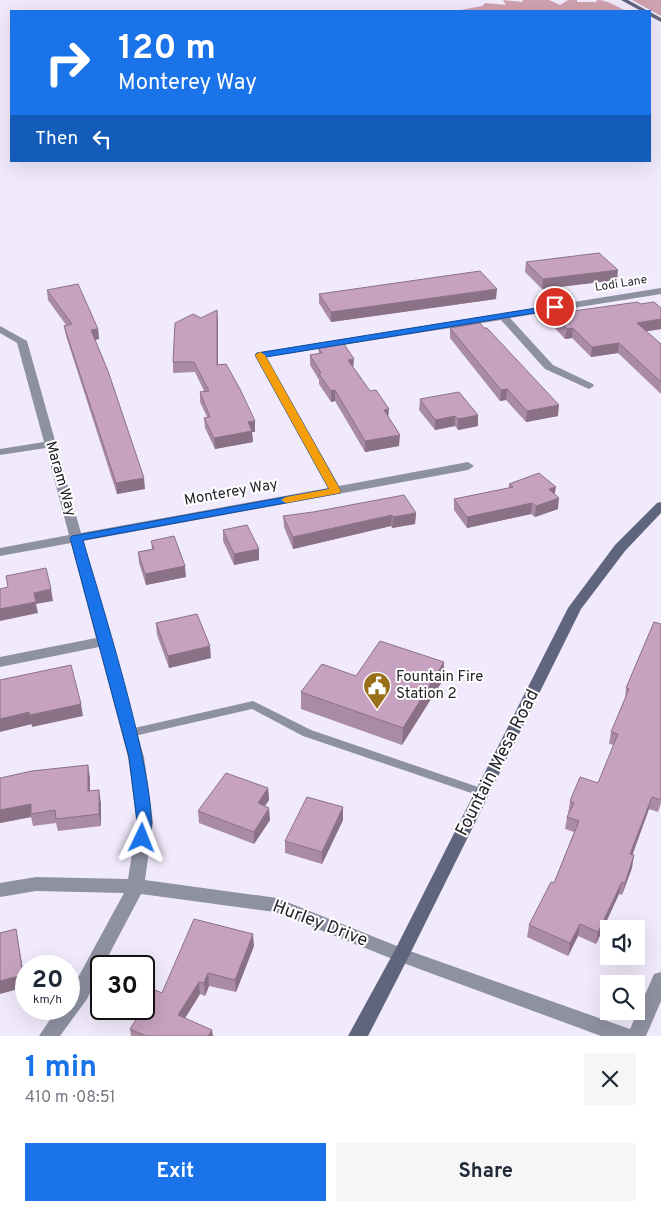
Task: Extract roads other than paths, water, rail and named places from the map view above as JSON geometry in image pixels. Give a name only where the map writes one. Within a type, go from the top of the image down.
[{"type":"main road","points":[[624,0],[643,10]]},
{"type":"main road","name":"Fountain Mesa Road","points":[[358,1036],[401,955],[575,608],[620,548],[661,506]]},
{"type":"street","name":"Lodi Lane","points":[[336,491],[260,355],[661,291]]},
{"type":"street","points":[[502,316],[549,367],[589,386]]},
{"type":"street","name":"Maram Way","points":[[0,329],[22,342],[130,733],[136,757],[144,822],[136,886],[80,993]]},
{"type":"street","points":[[0,452],[50,444]]},
{"type":"street","name":"Monterey Way","points":[[0,552],[468,466]]},
{"type":"street","points":[[0,662],[105,641]]},
{"type":"street","name":"Hurley Drive","points":[[0,890],[36,884],[136,886],[277,905],[401,955],[626,1036]]},
{"type":"street","points":[[636,1036],[661,980]]},
{"type":"street","name":"Maram Way","points":[[49,1036],[60,1020]]},
{"type":"lane","points":[[130,733],[253,705],[307,733],[483,793]]},
{"type":"place","name":"Fountain Fire Station 2","points":[[377,710]]}]
